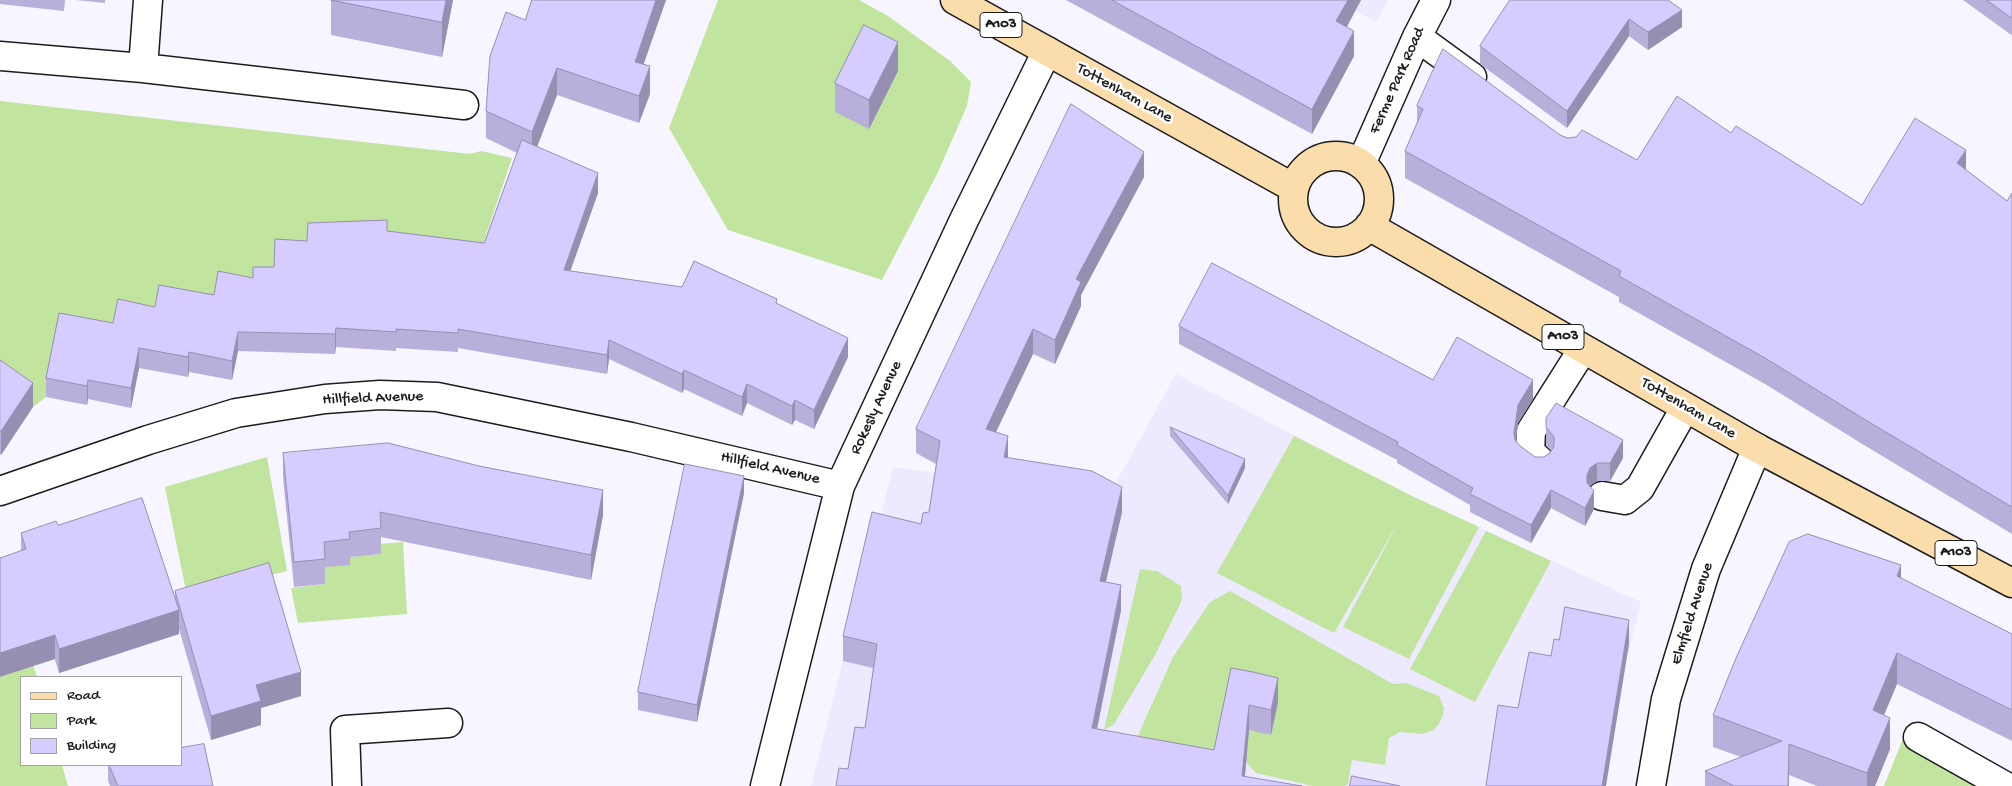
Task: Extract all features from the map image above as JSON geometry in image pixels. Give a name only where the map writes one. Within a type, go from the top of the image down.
[{"type":"main road","name":"Tottenham Lane","points":[[955,0],[1294,188]]},
{"type":"main road","points":[[1330,156],[1344,156],[1361,164],[1374,179],[1379,196],[1377,210],[1369,226],[1358,236],[1346,241],[1332,242],[1314,236],[1304,228],[1296,215],[1293,203],[1294,188],[1301,173],[1311,163],[1330,156]]},
{"type":"main road","name":"Tottenham Lane","points":[[1369,226],[1757,448],[2012,583]]},
{"type":"street","points":[[143,68],[148,0]]},
{"type":"street","name":"Ferme Park Road","points":[[1361,164],[1417,37],[1436,0]]},
{"type":"street","points":[[1417,37],[1489,90]]},
{"type":"street","name":"Rokesly Avenue","points":[[765,786],[840,486],[964,220],[1047,51]]},
{"type":"street","points":[[0,56],[143,68],[464,105]]},
{"type":"street","points":[[1539,460],[1530,452],[1531,430],[1583,349]]},
{"type":"street","name":"Hillfield Avenue","points":[[0,491],[236,413],[325,399],[380,395],[437,397],[631,437],[840,486]]},
{"type":"street","points":[[1602,496],[1625,500],[1640,488],[1685,408]]},
{"type":"street","name":"Elmfield Avenue","points":[[1651,786],[1666,699],[1706,569],[1757,448]]},
{"type":"street","points":[[347,786],[345,730],[448,722]]},
{"type":"street","points":[[1918,737],[2005,786]]},
{"type":"shaded area","points":[[1336,0],[1388,0],[1376,22]]},
{"type":"shaded area","points":[[1176,374],[1412,496],[1641,602],[1627,657],[1605,786],[811,786],[893,467],[1108,497]]},
{"type":"green space","points":[[718,0],[859,0],[888,16],[950,61],[971,82],[967,106],[938,172],[882,280],[728,230],[669,128]]},
{"type":"green space","points":[[0,101],[470,154],[481,151],[512,158],[475,268],[307,260],[274,287],[212,326],[111,354],[59,332],[46,397],[33,407],[0,384]]},
{"type":"green space","points":[[1294,436],[1412,496],[1479,527],[1409,659],[1343,627],[1399,521],[1334,633],[1217,573]]},
{"type":"green space","points":[[267,457],[287,571],[187,596],[165,487]]},
{"type":"green space","points":[[1486,531],[1551,561],[1475,702],[1410,669]]},
{"type":"green space","points":[[403,542],[407,614],[298,623],[291,588],[325,584],[323,567],[349,557],[381,554],[380,544]]},
{"type":"green space","points":[[1140,569],[1157,571],[1181,586],[1182,600],[1155,655],[1114,724],[1104,730]]},
{"type":"green space","points":[[1230,591],[1393,684],[1406,683],[1439,696],[1444,708],[1439,724],[1432,731],[1422,734],[1400,732],[1389,738],[1385,765],[1352,760],[1348,784],[1344,786],[1313,786],[1256,773],[1244,760],[1136,740],[1173,657],[1210,602]]},
{"type":"green space","points":[[26,642],[37,676],[20,676],[20,766],[62,766],[68,786],[0,786],[0,677],[20,670]]},
{"type":"green space","points":[[1904,736],[1978,778],[1975,786],[1884,786]]},
{"type":"building","points":[[331,0],[446,0],[442,22]]},
{"type":"building","points":[[532,0],[656,0],[635,62],[650,66],[639,96],[557,68],[532,132],[486,111],[490,56],[506,12],[525,20]]},
{"type":"building","points":[[1112,0],[1348,0],[1336,21],[1354,31],[1312,109]]},
{"type":"building","points":[[1510,0],[1668,0],[1682,10],[1648,32],[1629,19],[1567,111],[1480,46]]},
{"type":"building","points":[[1987,0],[2012,0],[2012,18],[2010,17]]},
{"type":"building","points":[[864,25],[898,42],[869,100],[835,83]]},
{"type":"building","points":[[1443,49],[1560,135],[1567,138],[1576,137],[1582,130],[1637,160],[1677,96],[1731,133],[1736,126],[1862,205],[1915,118],[1966,150],[1957,163],[2007,201],[2012,193],[2012,507],[1765,358],[1619,276],[1621,271],[1405,151],[1423,109],[1417,106]]},
{"type":"building","points":[[1071,104],[1144,152],[1076,279],[1081,282],[1055,340],[1033,329],[986,429],[1008,436],[1004,457],[1092,471],[1122,487],[1100,581],[1121,585],[1092,728],[1214,750],[1231,668],[1278,678],[1271,710],[1249,705],[1242,776],[1302,786],[836,786],[839,768],[848,769],[855,727],[865,728],[877,644],[843,636],[872,512],[921,524],[923,513],[929,512],[940,441],[916,429]]},
{"type":"building","points":[[522,140],[598,173],[564,270],[682,287],[694,261],[777,299],[776,303],[848,338],[814,410],[795,400],[792,406],[747,384],[742,397],[684,370],[682,374],[609,340],[607,355],[458,329],[458,333],[396,329],[396,332],[336,328],[335,334],[238,332],[232,361],[189,352],[188,357],[139,348],[131,388],[88,380],[87,386],[46,378],[59,313],[113,323],[118,299],[155,307],[159,285],[214,295],[218,271],[253,278],[253,267],[274,267],[275,239],[307,241],[308,223],[387,220],[387,231],[484,243]]},
{"type":"building","points":[[1212,263],[1433,380],[1457,337],[1533,380],[1518,405],[1514,433],[1515,440],[1519,445],[1535,457],[1544,457],[1550,453],[1554,446],[1554,437],[1546,427],[1546,418],[1556,403],[1623,440],[1610,463],[1597,463],[1590,468],[1587,475],[1587,483],[1594,491],[1585,508],[1551,490],[1531,525],[1470,494],[1473,488],[1397,445],[1398,442],[1179,326]]},
{"type":"building","points":[[0,360],[33,383],[1,431],[0,430]]},
{"type":"building","points":[[1170,427],[1245,459],[1228,495]]},
{"type":"building","points":[[388,443],[479,466],[603,490],[591,555],[380,512],[381,528],[349,532],[350,539],[324,542],[325,559],[294,562],[283,453]]},
{"type":"building","points":[[685,464],[744,476],[697,705],[638,692]]},
{"type":"building","points":[[142,498],[179,610],[59,649],[55,635],[0,653],[0,558],[26,549],[21,533],[56,521],[58,525]]},
{"type":"building","points":[[1808,534],[1901,565],[1897,576],[2012,634],[2012,710],[1897,653],[1873,710],[1890,718],[1867,773],[1789,744],[1788,786],[1734,786],[1705,771],[1782,741],[1713,715],[1736,658],[1789,542]]},
{"type":"building","points":[[269,563],[301,672],[256,685],[261,701],[211,716],[175,591]]},
{"type":"building","points":[[1565,607],[1629,620],[1602,786],[1486,786],[1498,705],[1518,708],[1529,652],[1551,656],[1554,639],[1559,640]]},
{"type":"building","points":[[204,744],[213,786],[118,786],[109,766],[182,766],[182,748]]},
{"type":"building","points":[[1352,776],[1400,786],[1350,786]]}]
